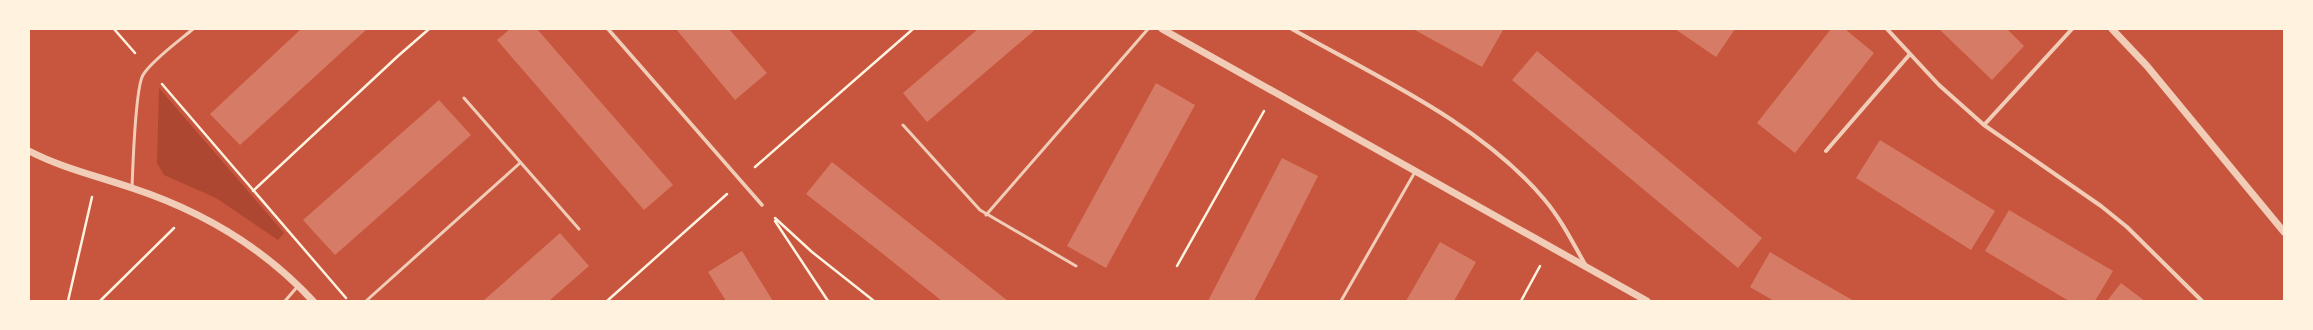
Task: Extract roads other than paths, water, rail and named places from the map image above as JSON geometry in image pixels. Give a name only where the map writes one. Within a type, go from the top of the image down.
[{"type":"street","points":[[608,29],[762,205]]},
{"type":"street","points":[[1162,29],[1274,94],[1551,246],[1647,301]]},
{"type":"street","points":[[1292,29],[1427,106],[1492,150],[1544,200],[1559,220],[1586,266]]},
{"type":"street","points":[[1887,29],[1954,100],[1984,125],[2101,206],[2127,227],[2202,301]]},
{"type":"street","points":[[1984,125],[2072,29]]},
{"type":"street","points":[[2112,29],[2147,66],[2284,232]]},
{"type":"street","points":[[1826,151],[1910,54]]},
{"type":"street","points":[[29,151],[51,161],[132,188],[192,211],[234,234],[263,253],[299,285],[313,301]]},
{"type":"lane","points":[[132,188],[139,95],[142,78],[148,69],[193,29]]},
{"type":"lane","points":[[986,215],[1148,29]]},
{"type":"lane","points":[[464,98],[579,229]]},
{"type":"lane","points":[[904,125],[966,196],[986,215],[1076,266]]},
{"type":"lane","points":[[366,301],[520,163]]},
{"type":"lane","points":[[1340,301],[1415,172]]},
{"type":"lane","points":[[285,301],[299,285]]}]
